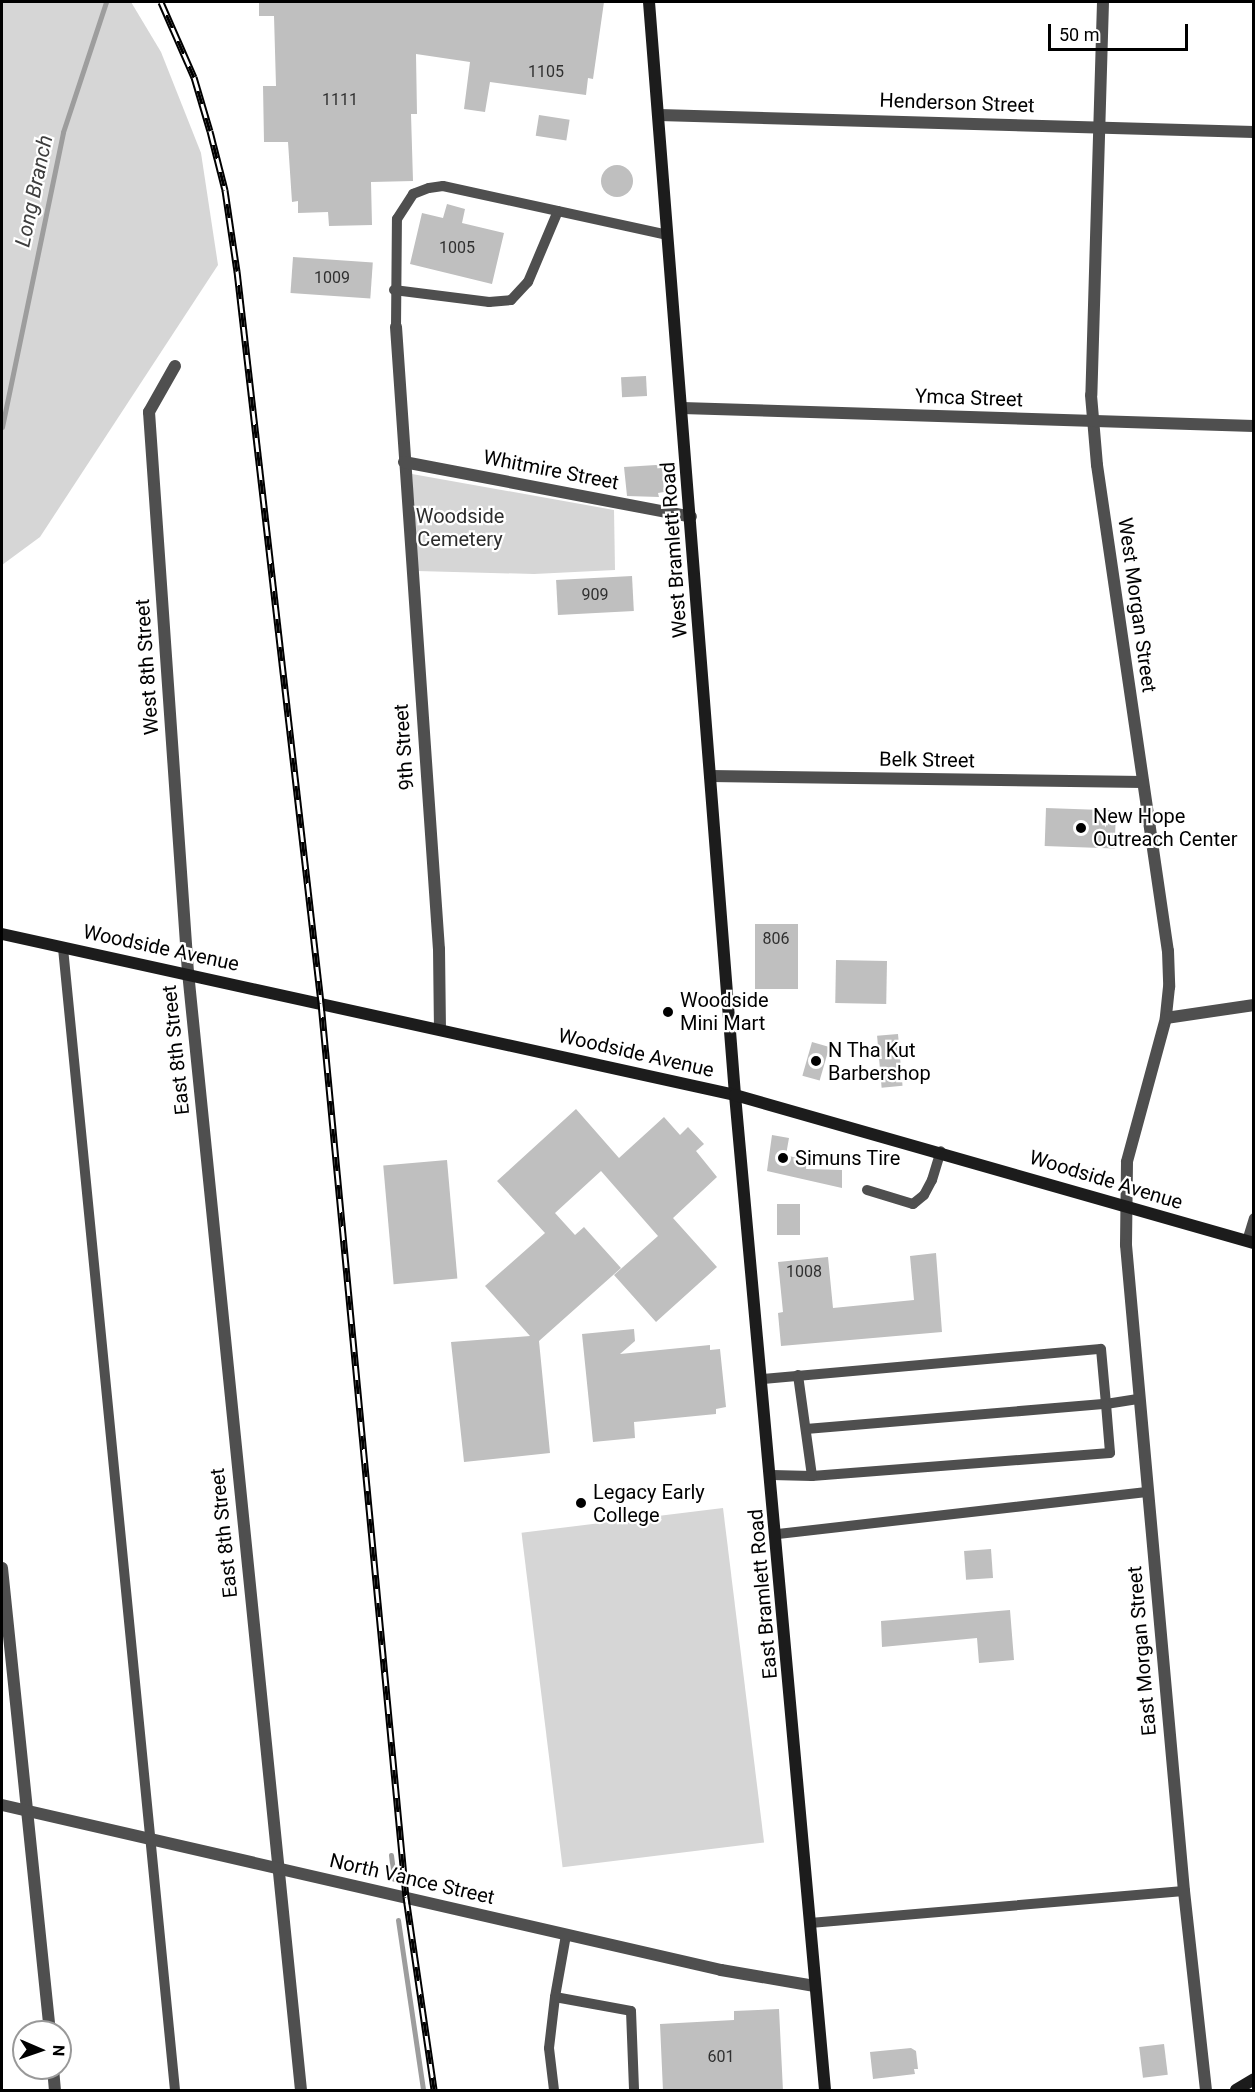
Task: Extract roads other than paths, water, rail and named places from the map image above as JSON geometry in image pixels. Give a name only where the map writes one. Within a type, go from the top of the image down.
[{"type":"street","name":"West Bramlett Road","points":[[649,2],[735,1095]]},
{"type":"street","name":"West Morgan Street","points":[[1103,2],[1098,126],[1094,421],[1097,465],[1168,951],[1166,1018],[1127,1162],[1127,1208]]},
{"type":"street","name":"Henderson Street","points":[[659,116],[1098,126],[1254,132]]},
{"type":"street","name":"9th Street","points":[[396,327],[439,949],[440,1029]]},
{"type":"street","name":"West 8th Street","points":[[175,366],[149,412],[188,972]]},
{"type":"street","name":"Ymca Street","points":[[682,408],[1254,426]]},
{"type":"street","name":"Whitmire Street","points":[[404,462],[691,517]]},
{"type":"street","name":"Belk Street","points":[[710,776],[1143,782]]},
{"type":"street","name":"Woodside Avenue","points":[[2,934],[188,972],[735,1095],[941,1151],[1127,1208],[1250,1242]]},
{"type":"street","name":"East 8th Street","points":[[188,972],[276,1868],[302,2091]]},
{"type":"street","points":[[1166,1018],[1254,1005]]},
{"type":"street","name":"East Bramlett Road","points":[[735,1095],[772,1475],[825,2091]]},
{"type":"street","name":"East Morgan Street","points":[[1127,1208],[1128,1278],[1138,1399],[1184,1891],[1206,2091]]},
{"type":"street","points":[[2,1568],[49,2020]]},
{"type":"street","name":"North Vance Street","points":[[2,1805],[151,1842],[276,1868],[721,1970],[815,1986]]},
{"type":"street","points":[[1236,2091],[1254,2079]]},
{"type":"lane","points":[[396,327],[394,290],[398,219],[413,194],[443,186],[668,235]]},
{"type":"lane","points":[[394,290],[489,302],[511,300],[528,282],[558,211]]},
{"type":"lane","points":[[63,948],[175,2091]]},
{"type":"lane","points":[[867,1190],[913,1204],[924,1195],[932,1180],[941,1151]]},
{"type":"lane","points":[[1250,1242],[1254,1218]]},
{"type":"lane","points":[[763,1379],[1101,1349],[1110,1453],[812,1476],[772,1475]]},
{"type":"lane","points":[[798,1376],[812,1476]]},
{"type":"lane","points":[[806,1429],[1106,1404],[1138,1399]]},
{"type":"lane","points":[[777,1534],[1147,1492]]},
{"type":"lane","points":[[810,1923],[1184,1891]]},
{"type":"lane","points":[[554,2091],[549,2048],[566,1935]]},
{"type":"lane","points":[[555,1997],[631,2011],[634,2091]]},
{"type":"waterway","name":"Long Branch","points":[[2,427],[63,132],[106,2]]},
{"type":"waterway","points":[[391,1855],[394,1879]]},
{"type":"waterway","points":[[398,1920],[423,2090]]},
{"type":"railway","points":[[161,2],[194,77],[210,131],[225,190],[237,271],[321,1003],[406,1897],[434,2090]]},
{"type":"place","name":"New Hope Outreach Center","points":[[1081,828]]},
{"type":"place","name":"Woodside Mini Mart","points":[[668,1012]]},
{"type":"place","name":"N Tha Kut Barbershop","points":[[816,1061]]},
{"type":"place","name":"Simuns Tire","points":[[783,1158]]},
{"type":"place","name":"Legacy Early College","points":[[581,1503]]},
{"type":"park label","name":"Woodside Cemetery","points":[[460,528]]}]
